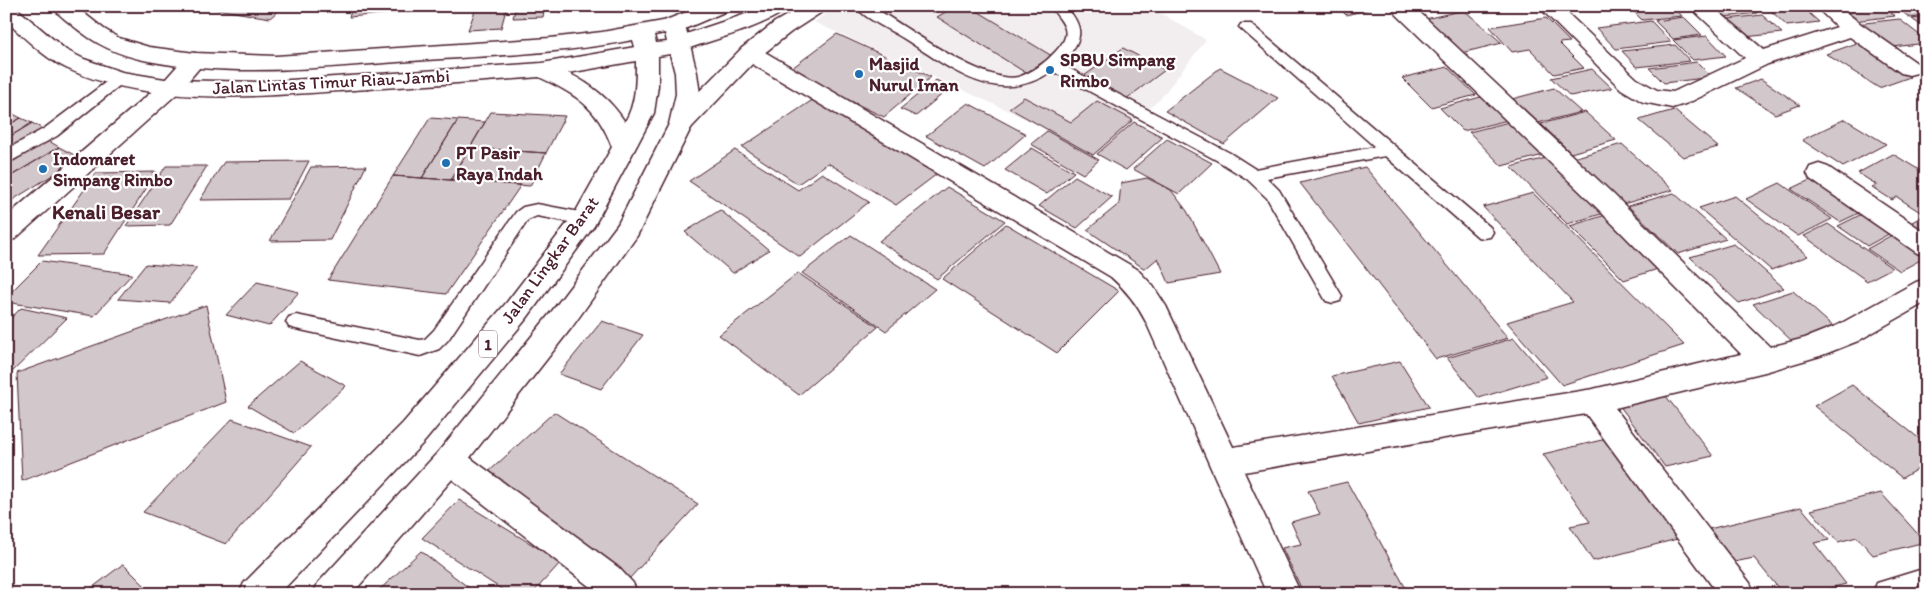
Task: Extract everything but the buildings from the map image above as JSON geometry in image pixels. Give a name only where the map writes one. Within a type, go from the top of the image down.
[{"type":"main road","name":"Jalan Lintas Timur Riau-Jambi","points":[[62,6],[96,34],[111,43],[148,54],[195,60],[276,64],[550,45],[645,42]]},
{"type":"main road","points":[[677,34],[722,6]]},
{"type":"main road","points":[[645,42],[751,20],[778,6]]},
{"type":"main road","points":[[682,124],[750,53],[784,27],[818,6]]},
{"type":"main road","points":[[1548,6],[1628,84],[1641,93],[1662,99],[1680,98],[1760,59],[1853,29]]},
{"type":"main road","points":[[1699,6],[1760,59]]},
{"type":"main road","points":[[1825,6],[1853,29],[1909,68]]},
{"type":"main road","points":[[1403,8],[1603,199],[1765,360]]},
{"type":"main road","name":"Jalan Lintas Timur Riau-Jambi","points":[[6,10],[58,55],[95,72],[119,79],[171,87],[261,89],[542,70],[645,42]]},
{"type":"main road","points":[[330,594],[450,460],[562,319],[628,229],[682,124],[688,94],[686,74],[677,34]]},
{"type":"main road","name":"Jalan Lingkar Barat","points":[[256,594],[414,432],[517,310],[585,219],[642,113],[647,86],[645,42]]},
{"type":"main road","points":[[750,53],[1112,265],[1137,283],[1150,302],[1160,322],[1284,594]]},
{"type":"main road","points":[[6,232],[171,87],[195,60]]},
{"type":"main road","points":[[542,70],[566,80],[594,99],[614,123],[624,148]]},
{"type":"main road","points":[[1819,173],[1926,246]]},
{"type":"main road","points":[[1224,462],[1593,401],[1765,360],[1810,348],[1848,333],[1926,288]]},
{"type":"main road","points":[[1593,401],[1738,594]]},
{"type":"main road","points":[[450,460],[607,579],[621,594]]},
{"type":"main road","points":[[1889,594],[1926,584]]},
{"type":"lane","points":[[862,6],[968,72],[1006,82],[1022,81],[1052,65],[1072,40],[1074,30],[1071,21],[1057,6]]},
{"type":"lane","points":[[1246,27],[1484,232]]},
{"type":"lane","points":[[1052,65],[1253,174],[1274,194],[1333,296]]},
{"type":"lane","points":[[6,158],[51,132],[119,79]]},
{"type":"lane","points":[[1253,174],[1388,150]]},
{"type":"lane","points":[[296,322],[420,348],[432,344],[441,335],[522,216],[529,211],[537,210],[585,219]]},
{"type":"shaded area","name":"SPBU Simpang Rimbo","points":[[836,6],[1149,6],[1206,40],[1160,99],[1093,156],[1026,119],[814,22]]},
{"type":"place","name":"SPBU Simpang Rimbo","points":[[1050,70]]},
{"type":"place","name":"Masjid Nurul Iman","points":[[859,74]]},
{"type":"place","name":"PT Pasir Raya Indah","points":[[446,163]]},
{"type":"place","name":"Indomaret Simpang Rimbo","points":[[43,169]]},
{"type":"district","name":"Kenali Besar","points":[[106,212]]}]
